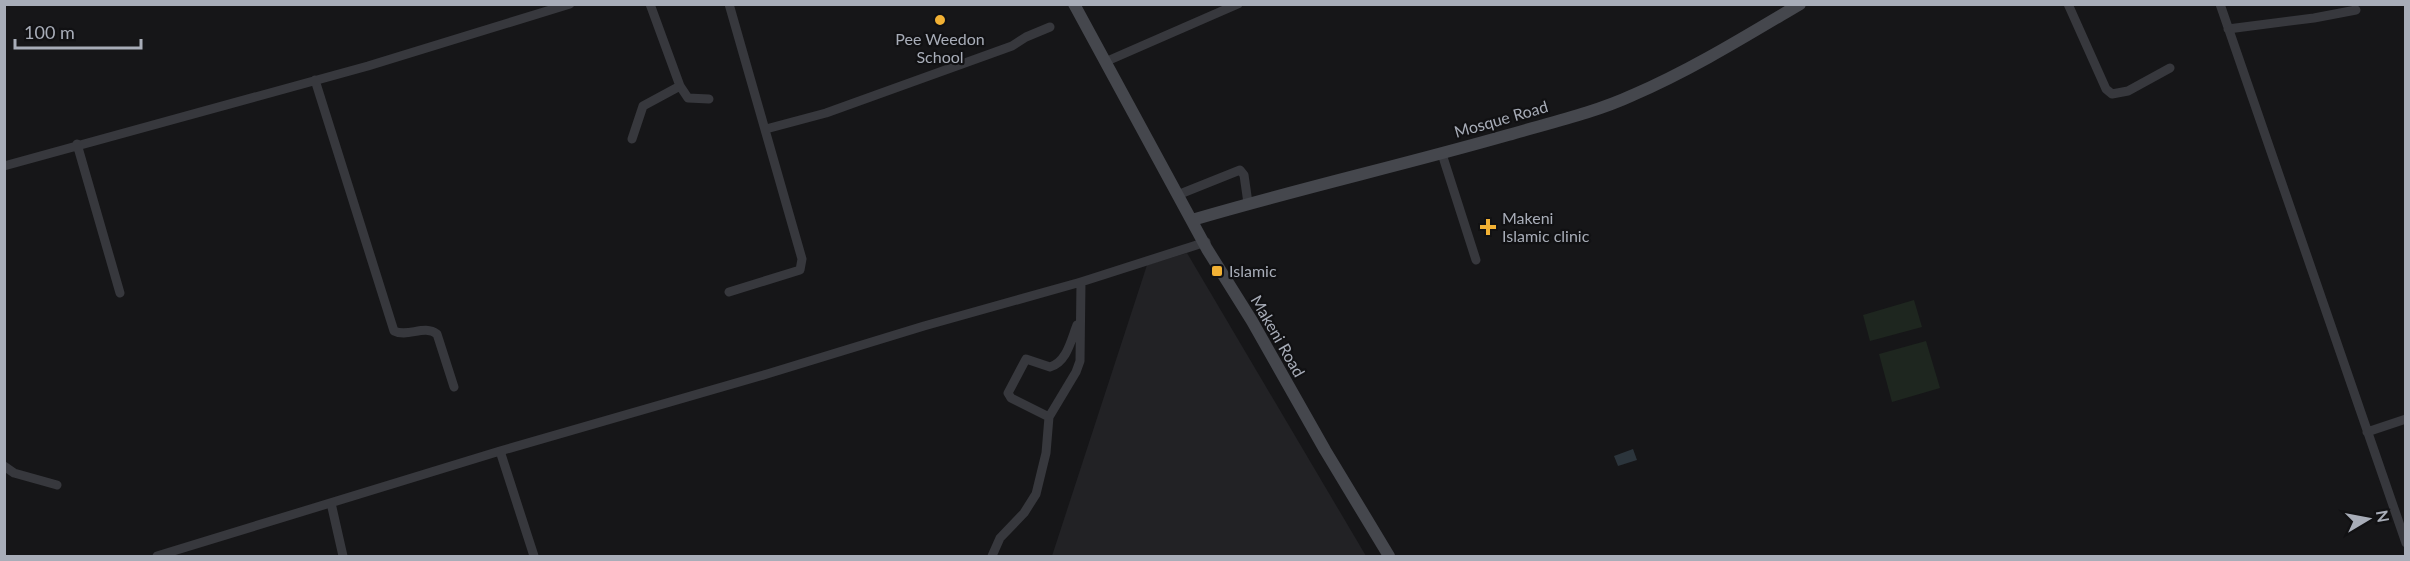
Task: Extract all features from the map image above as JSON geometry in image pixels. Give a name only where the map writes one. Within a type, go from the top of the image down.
[{"type":"street","points":[[4,166],[486,32],[570,4]]},
{"type":"street","points":[[650,4],[680,86],[688,98],[709,99]]},
{"type":"street","points":[[729,4],[802,260],[800,270],[729,292]]},
{"type":"street","name":"Makeni Road","points":[[1074,4],[1206,242],[1207,249],[1252,321],[1325,450],[1389,556]]},
{"type":"street","points":[[1106,62],[1238,4]]},
{"type":"street","name":"Mosque Road","points":[[1192,220],[1248,203],[1442,154],[1632,96],[1727,47],[1800,4]]},
{"type":"street","points":[[2068,4],[2106,89],[2112,94],[2128,91],[2170,68]]},
{"type":"street","points":[[2220,4],[2367,432],[2402,523],[2406,543]]},
{"type":"street","points":[[2228,29],[2356,10]]},
{"type":"street","points":[[766,129],[826,112],[1012,46],[1050,27]]},
{"type":"street","points":[[315,80],[394,331],[401,333],[429,329],[437,334],[453,387]]},
{"type":"street","points":[[632,139],[643,106],[680,86]]},
{"type":"street","points":[[77,144],[120,293]]},
{"type":"street","points":[[1442,154],[1476,261]]},
{"type":"street","points":[[1180,195],[1240,170],[1244,175],[1248,203]]},
{"type":"street","points":[[157,556],[500,450],[1081,282],[1206,242]]},
{"type":"street","points":[[992,556],[1000,538],[1024,513],[1036,494],[1046,453],[1050,417],[1080,361],[1081,282]]},
{"type":"street","points":[[1050,417],[1011,398],[1008,393],[1026,359],[1050,367],[1064,357],[1080,319]]},
{"type":"street","points":[[2367,432],[2406,420]]},
{"type":"street","points":[[500,450],[534,556]]},
{"type":"street","points":[[4,466],[14,474],[57,485]]},
{"type":"street","points":[[331,503],[343,556]]},
{"type":"shaded area","points":[[1187,253],[1366,556],[1052,556],[1147,265]]},
{"type":"shaded area","points":[[1914,300],[1922,327],[1870,341],[1863,315]]},
{"type":"shaded area","points":[[1926,341],[1940,388],[1892,402],[1879,354]]},
{"type":"shaded area","points":[[1633,449],[1637,460],[1618,466],[1614,456]]},
{"type":"place","name":"Pee Weedon School","points":[[940,20]]},
{"type":"place","name":"Makeni Islamic clinic","points":[[1488,227]]},
{"type":"place","name":"Islamic","points":[[1217,271]]}]
